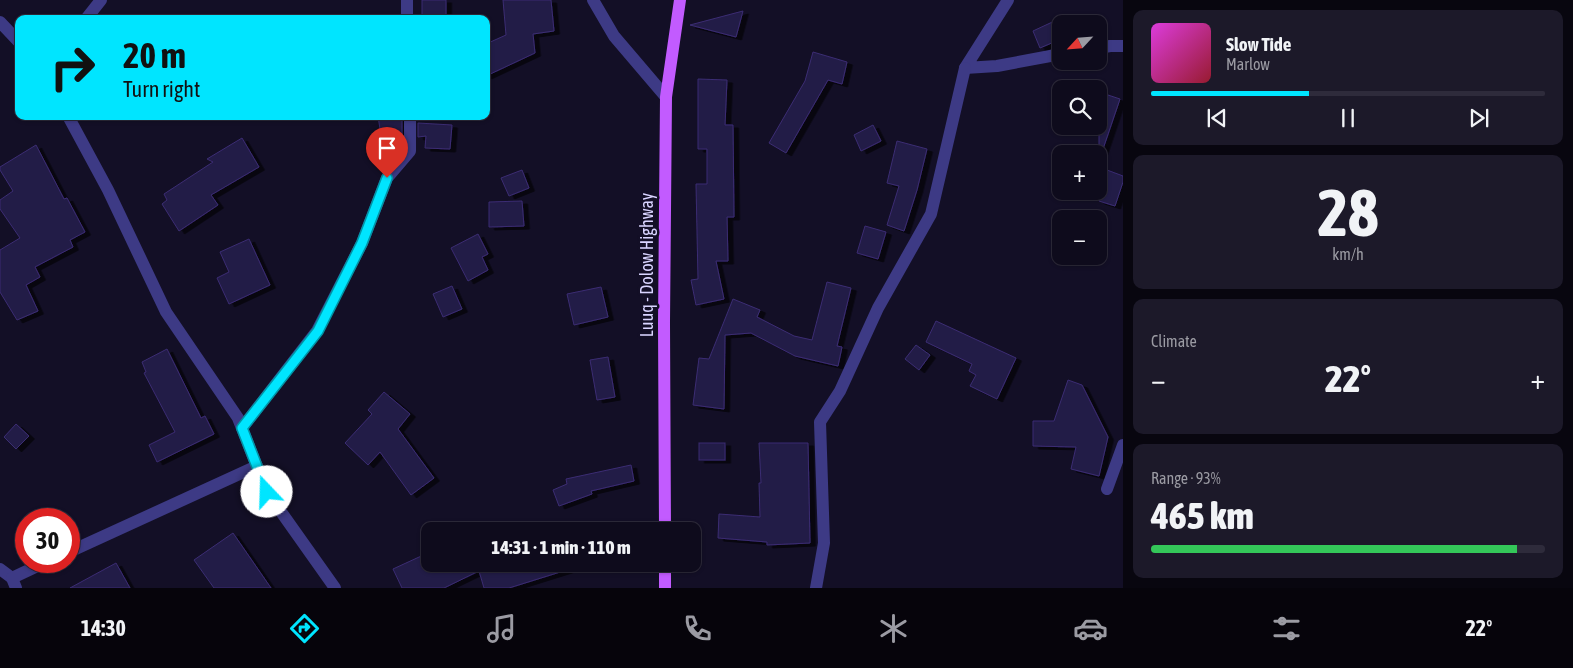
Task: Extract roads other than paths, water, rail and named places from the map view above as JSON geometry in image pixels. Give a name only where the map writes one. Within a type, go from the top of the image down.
[{"type":"main road","name":"Luuq - Dolow Highway","points":[[665,522],[666,97],[680,0]]},
{"type":"main road","points":[[665,572],[665,588]]},
{"type":"street","points":[[89,15],[101,0]]},
{"type":"street","points":[[407,0],[407,15]]},
{"type":"street","points":[[593,0],[614,36],[666,97]]},
{"type":"street","points":[[816,588],[824,543],[820,422],[840,391],[878,308],[931,214],[965,68],[1008,0]]},
{"type":"street","points":[[0,22],[15,38]]},
{"type":"street","points":[[1108,46],[1123,46]]},
{"type":"street","points":[[965,68],[997,66],[1052,56]]},
{"type":"street","points":[[70,120],[108,190],[166,312],[238,418],[267,492],[334,588]]},
{"type":"street","points":[[242,428],[318,331],[362,243],[387,178],[410,150],[410,120]]},
{"type":"street","points":[[1107,489],[1123,444]]},
{"type":"street","points":[[80,547],[257,466]]},
{"type":"street","points":[[0,570],[14,583],[29,573]]}]
